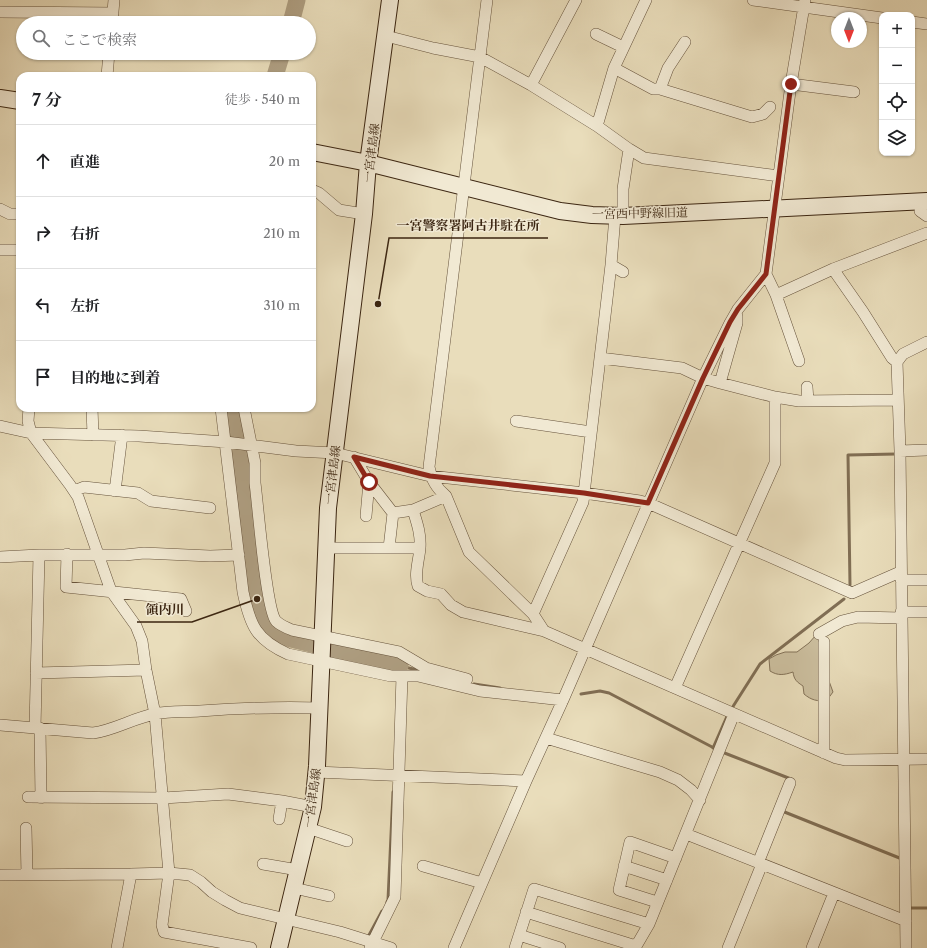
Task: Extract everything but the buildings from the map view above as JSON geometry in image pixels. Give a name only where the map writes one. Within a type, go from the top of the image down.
[{"type":"main road","name":"一宮津島線","points":[[279,948],[313,807],[320,708],[328,508],[364,214],[368,163],[390,0]]},
{"type":"main road","points":[[0,98],[16,100]]},
{"type":"main road","name":"一宮西中野線旧道","points":[[316,153],[368,163],[560,211],[592,215],[619,216],[774,208],[925,209]]},
{"type":"street","points":[[112,16],[114,0]]},
{"type":"street","points":[[487,0],[462,187],[429,467],[430,476],[438,490],[446,496],[469,552],[532,614],[544,631]]},
{"type":"street","points":[[531,86],[576,0]]},
{"type":"street","points":[[597,126],[614,68],[646,0]]},
{"type":"street","points":[[753,0],[804,4],[879,17]]},
{"type":"street","points":[[454,948],[526,780],[563,700],[703,378],[730,322],[738,309],[766,274],[791,84],[804,4]]},
{"type":"street","points":[[0,12],[75,16]]},
{"type":"street","points":[[915,22],[927,24]]},
{"type":"street","points":[[596,34],[623,47]]},
{"type":"street","points":[[386,36],[433,48],[480,57],[597,126],[628,149],[644,158],[779,176]]},
{"type":"street","points":[[660,89],[668,68],[685,42]]},
{"type":"street","points":[[107,72],[108,60]]},
{"type":"street","points":[[614,68],[653,88],[752,118],[763,114],[770,107]]},
{"type":"street","points":[[791,84],[854,92]]},
{"type":"street","points":[[532,614],[583,502],[611,265],[628,149]]},
{"type":"street","points":[[316,192],[339,210],[364,214]]},
{"type":"street","points":[[0,209],[10,214],[16,214]]},
{"type":"street","points":[[776,295],[833,269],[927,233]]},
{"type":"street","points":[[0,250],[16,250]]},
{"type":"street","points":[[611,265],[623,272]]},
{"type":"street","points":[[833,269],[863,312],[892,358],[897,362]]},
{"type":"street","points":[[766,274],[776,295],[799,361]]},
{"type":"street","points":[[720,383],[737,323],[738,309]]},
{"type":"street","points":[[906,948],[900,451],[897,362],[904,354],[927,342]]},
{"type":"street","points":[[600,358],[682,368],[703,378],[774,397],[808,401],[898,400]]},
{"type":"street","points":[[807,387],[808,401]]},
{"type":"street","points":[[676,688],[775,463],[774,397]]},
{"type":"street","points":[[29,412],[28,421],[31,433],[78,497],[111,591],[136,626],[142,641],[155,714],[169,872],[162,925],[164,932],[251,948]]},
{"type":"street","points":[[92,412],[93,435]]},
{"type":"street","points":[[222,412],[243,592],[246,607],[251,620],[264,641],[276,649],[288,654],[321,662],[399,676],[418,676],[480,691],[563,700]]},
{"type":"street","points":[[245,412],[255,463],[256,490],[269,600],[275,620],[292,630],[399,652],[426,668],[467,679]]},
{"type":"street","points":[[516,421],[591,432]]},
{"type":"street","points":[[0,426],[31,433],[122,435],[226,442],[335,453],[430,476],[584,493],[648,503],[852,593],[901,576],[927,580]]},
{"type":"street","points":[[115,491],[122,435]]},
{"type":"street","points":[[900,451],[927,450]]},
{"type":"street","points":[[354,457],[369,482],[393,513],[390,548]]},
{"type":"street","points":[[366,516],[369,482]]},
{"type":"street","points":[[74,491],[84,487],[138,494],[151,501],[210,508]]},
{"type":"street","points":[[393,513],[413,510],[446,496]]},
{"type":"street","points":[[413,510],[420,532],[420,548],[416,580],[418,586],[427,591],[441,594],[451,605],[463,612],[544,631],[836,758],[845,760],[927,759]]},
{"type":"street","points":[[326,548],[420,548]]},
{"type":"street","points":[[0,557],[67,554],[125,555],[144,553],[210,556],[239,555]]},
{"type":"street","points":[[67,554],[66,587],[181,599],[186,611]]},
{"type":"street","points":[[39,555],[36,673],[41,798]]},
{"type":"street","points":[[824,753],[822,638],[842,620],[858,617],[927,612]]},
{"type":"street","points":[[36,673],[146,670]]},
{"type":"street","points":[[371,945],[395,897],[395,776],[399,676]]},
{"type":"street","points":[[0,725],[93,733],[104,732],[139,718],[155,714],[239,708],[320,708]]},
{"type":"street","points":[[526,912],[636,947],[649,924],[734,714]]},
{"type":"street","points":[[546,738],[660,772],[678,780],[691,790],[700,800]]},
{"type":"street","points":[[316,772],[526,780]]},
{"type":"street","points":[[728,948],[790,783]]},
{"type":"street","points":[[28,797],[162,798],[228,794],[282,801],[313,807]]},
{"type":"street","points":[[279,819],[282,801]]},
{"type":"street","points":[[26,828],[27,875]]},
{"type":"street","points":[[308,828],[347,841]]},
{"type":"street","points":[[686,834],[906,921]]},
{"type":"street","points":[[657,902],[619,890],[630,842],[676,858]]},
{"type":"street","points":[[263,864],[298,870]]},
{"type":"street","points":[[423,866],[482,883]]},
{"type":"street","points":[[624,866],[667,880]]},
{"type":"street","points":[[0,875],[131,874],[169,872],[190,875],[212,892],[240,908],[287,918],[340,932],[371,945],[391,948]]},
{"type":"street","points":[[117,948],[131,874]]},
{"type":"street","points":[[294,888],[329,896]]},
{"type":"street","points":[[515,948],[534,889],[649,924]]},
{"type":"street","points":[[812,948],[834,893]]},
{"type":"street","points":[[519,935],[560,948]]},
{"type":"shaded area","points":[[816,635],[826,637],[829,681],[833,692],[827,700],[824,701],[809,698],[804,694],[803,686],[796,680],[793,672],[787,674],[776,674],[770,671],[769,659],[785,652],[797,652],[809,643]]},
{"type":"waterway","points":[[293,16],[297,0]]},
{"type":"waterway","points":[[276,72],[280,60]]},
{"type":"waterway","points":[[235,412],[257,599],[263,617],[272,629],[283,637],[400,666]]},
{"type":"waterway","points":[[850,585],[848,455],[896,454]]},
{"type":"waterway","points":[[732,708],[760,664],[844,599]]},
{"type":"waterway","points":[[399,674],[400,666],[422,671]]},
{"type":"waterway","points":[[474,684],[500,688]]},
{"type":"waterway","points":[[581,694],[600,691],[609,693],[714,748]]},
{"type":"waterway","points":[[713,748],[728,714]]},
{"type":"waterway","points":[[722,752],[791,779]]},
{"type":"waterway","points":[[387,902],[393,792]]},
{"type":"waterway","points":[[783,810],[782,811],[902,859]]},
{"type":"waterway","points":[[910,908],[927,908]]},
{"type":"waterway","points":[[368,937],[382,911]]},
{"type":"place","name":"一宮警察署阿古井駐在所","points":[[378,304]]},
{"type":"place","name":"領内川","points":[[257,599]]},
{"type":"route","points":[[369,482],[354,457],[430,476],[545,488],[648,503],[703,378],[730,322],[738,309],[766,274],[791,84]]}]
